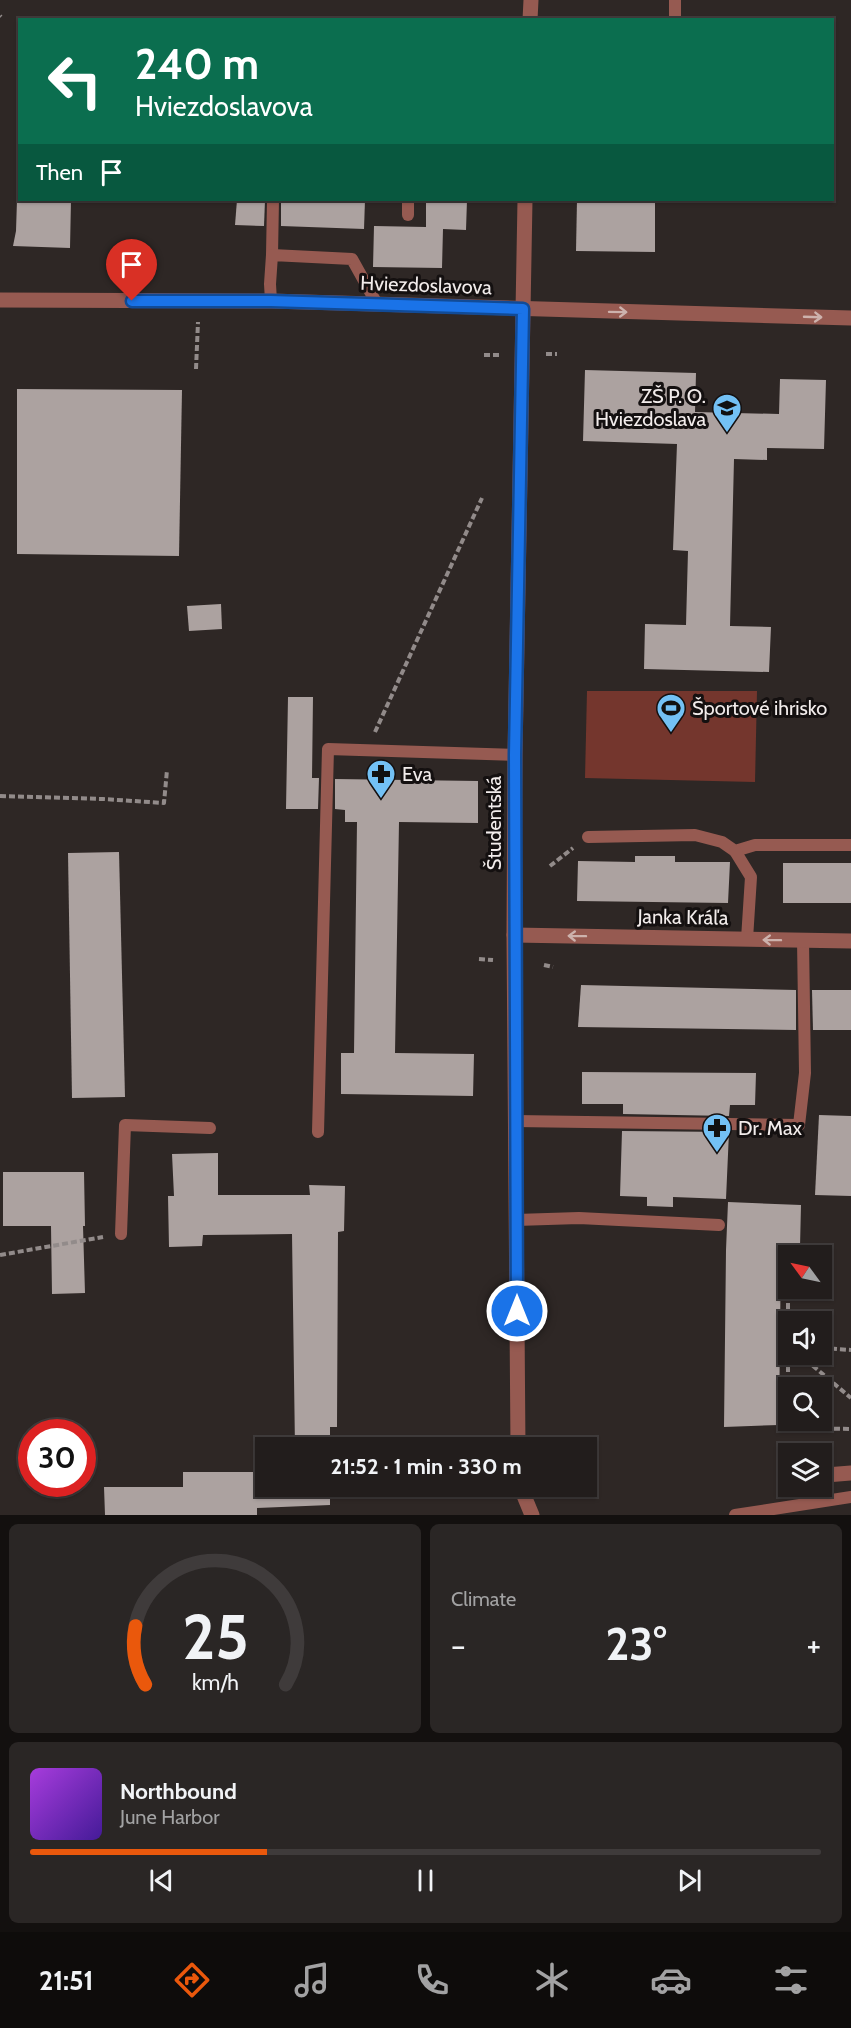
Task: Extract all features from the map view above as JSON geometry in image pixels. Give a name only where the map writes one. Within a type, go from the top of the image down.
[{"type":"street","points":[[530,18],[531,0]]},
{"type":"street","name":"Študentská","points":[[518,1437],[515,755],[525,201]]},
{"type":"street","name":"Hviezdoslavova","points":[[0,300],[271,301],[851,318]]},
{"type":"street","name":"Janka Kráľa","points":[[514,935],[851,941]]},
{"type":"street","points":[[832,1475],[851,1473]]},
{"type":"street","points":[[525,1497],[532,1515]]},
{"type":"lane","points":[[675,0],[675,18]]},
{"type":"lane","points":[[271,301],[273,201]]},
{"type":"lane","points":[[408,201],[408,215]]},
{"type":"lane","points":[[272,255],[352,259],[377,304]]},
{"type":"lane","points":[[318,1132],[327,749],[515,755]]},
{"type":"lane","points":[[588,837],[695,835],[722,842],[735,851],[751,877],[747,939]]},
{"type":"lane","points":[[735,851],[755,845],[851,845]]},
{"type":"lane","points":[[515,1121],[799,1125],[805,1073],[803,940]]},
{"type":"lane","points":[[121,1234],[125,1125],[210,1128]]},
{"type":"lane","points":[[516,1220],[579,1218],[719,1225]]},
{"type":"lane","points":[[735,1515],[851,1497]]},
{"type":"path","points":[[196,369],[199,301]]},
{"type":"path","points":[[546,354],[557,354]]},
{"type":"path","points":[[484,355],[499,355]]},
{"type":"path","points":[[367,751],[482,498]]},
{"type":"path","points":[[0,796],[164,803],[167,770]]},
{"type":"path","points":[[550,866],[588,837]]},
{"type":"path","points":[[479,959],[493,960]]},
{"type":"path","points":[[544,964],[553,967]]},
{"type":"path","points":[[0,1255],[121,1234]]},
{"type":"path","points":[[832,1349],[851,1350]]},
{"type":"path","points":[[789,1365],[788,1428],[851,1429]]},
{"type":"path","points":[[812,1365],[851,1398]]},
{"type":"shaded area","name":"Športové ihrisko","points":[[587,691],[757,691],[755,782],[585,778]]},
{"type":"building","points":[[17,200],[71,201],[70,248],[13,246]]},
{"type":"building","points":[[237,201],[265,201],[264,226],[235,225]]},
{"type":"building","points":[[281,201],[365,201],[364,229],[281,226]]},
{"type":"building","points":[[426,201],[467,201],[466,230],[443,229],[442,268],[373,267],[374,226],[426,227]]},
{"type":"building","points":[[577,201],[655,201],[655,252],[576,251]]},
{"type":"building","points":[[585,370],[696,373],[695,412],[779,414],[780,379],[826,380],[824,449],[767,448],[767,460],[734,459],[730,626],[771,627],[769,672],[644,669],[645,624],[686,625],[688,551],[673,550],[677,444],[583,441]]},
{"type":"building","points":[[17,389],[182,390],[179,556],[17,554]]},
{"type":"building","points":[[221,604],[222,629],[189,631],[187,606]]},
{"type":"building","points":[[288,697],[313,697],[312,778],[319,778],[318,809],[286,809]]},
{"type":"building","points":[[335,779],[478,781],[478,823],[399,822],[395,1053],[474,1054],[473,1096],[341,1094],[341,1053],[354,1053],[357,822],[345,822],[345,810],[335,809]]},
{"type":"building","points":[[119,852],[125,1097],[72,1098],[68,853]]},
{"type":"building","points":[[635,856],[675,856],[675,862],[730,862],[728,903],[577,901],[578,861],[635,862]]},
{"type":"building","points":[[783,863],[851,863],[851,903],[783,903]]},
{"type":"building","points":[[581,985],[796,990],[796,1030],[578,1027]]},
{"type":"building","points":[[812,990],[851,990],[851,1030],[813,1030]]},
{"type":"building","points":[[582,1072],[756,1073],[755,1105],[730,1105],[729,1116],[623,1114],[623,1104],[582,1104]]},
{"type":"building","points":[[819,1115],[851,1116],[851,1196],[815,1195]]},
{"type":"building","points":[[622,1131],[729,1132],[726,1199],[673,1197],[673,1207],[647,1206],[647,1197],[620,1196]]},
{"type":"building","points":[[218,1153],[218,1195],[310,1195],[309,1185],[345,1186],[344,1231],[338,1232],[337,1427],[330,1427],[330,1437],[295,1437],[292,1234],[203,1235],[202,1246],[169,1247],[168,1196],[174,1196],[172,1154]]},
{"type":"building","points":[[3,1172],[84,1172],[85,1293],[52,1294],[51,1226],[3,1226]]},
{"type":"building","points":[[728,1202],[801,1205],[800,1245],[778,1245],[778,1299],[780,1299],[780,1311],[778,1311],[778,1425],[724,1427]]},
{"type":"building","points":[[183,1472],[255,1472],[255,1497],[330,1497],[330,1505],[257,1508],[257,1515],[105,1515],[104,1487],[183,1487]]},
{"type":"place","name":"ZŠ P. O. Hviezdoslava","points":[[727,434]]},
{"type":"place","name":"Športové ihrisko","points":[[671,734]]},
{"type":"place","name":"Eva","points":[[381,800]]},
{"type":"place","name":"Dr. Max","points":[[717,1154]]},
{"type":"route","points":[[132,301],[271,301],[523,309],[515,755],[517,1311]]}]
